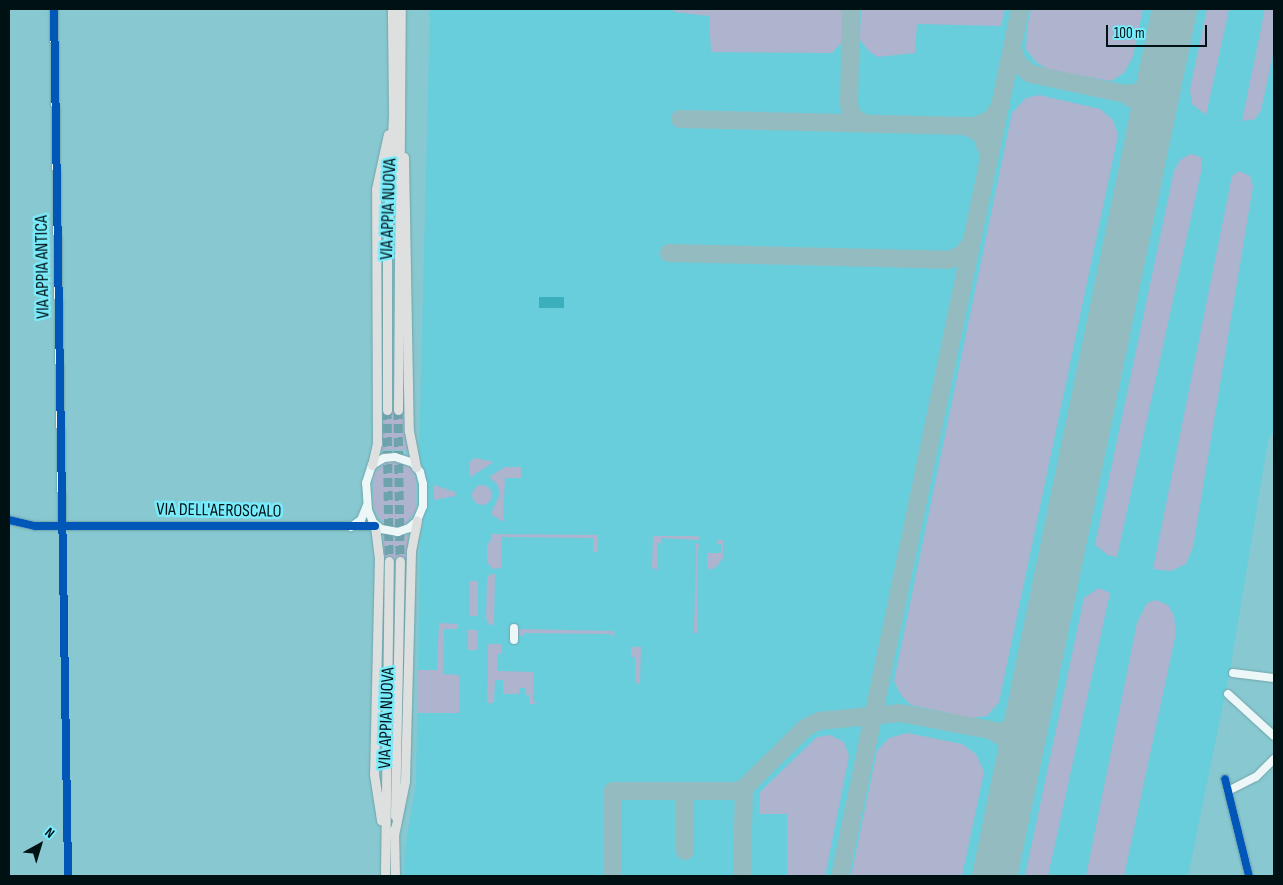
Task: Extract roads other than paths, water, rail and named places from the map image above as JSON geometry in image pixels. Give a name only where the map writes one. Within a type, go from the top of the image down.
[{"type":"main road","name":"VIA APPIA NUOVA","points":[[387,410],[387,252],[393,112],[392,9]]},
{"type":"main road","name":"VIA APPIA NUOVA","points":[[398,410],[401,9]]},
{"type":"main road","points":[[372,465],[377,443],[376,189],[393,112]]},
{"type":"main road","points":[[399,120],[406,172],[409,431],[416,466]]},
{"type":"main road","points":[[394,835],[405,778],[411,551],[417,520]]},
{"type":"main road","points":[[376,526],[379,557],[374,774],[384,833]]},
{"type":"main road","name":"VIA APPIA NUOVA","points":[[384,876],[389,682],[389,561]]},
{"type":"main road","name":"VIA APPIA NUOVA","points":[[395,876],[394,835],[400,561]]},
{"type":"street","name":"VIA APPIA ANTICA","points":[[54,9],[62,525]]},
{"type":"street","points":[[395,456],[408,460],[416,466],[423,484],[422,506],[417,520],[409,528],[398,532],[387,531],[376,526],[367,505],[366,478],[372,465],[384,458],[395,456]]},
{"type":"street","points":[[349,528],[360,520],[367,505]]},
{"type":"street","name":"VIA DELL'AEROSCALO","points":[[9,520],[35,526],[349,528],[376,526]]},
{"type":"street","points":[[514,628],[514,640]]},
{"type":"street","points":[[1233,673],[1274,678]]},
{"type":"street","points":[[1228,694],[1274,736]]},
{"type":"street","points":[[1228,791],[1256,777],[1274,759]]},
{"type":"street","points":[[1225,779],[1249,876]]},
{"type":"tunnel","points":[[387,410],[389,561]]},
{"type":"tunnel","points":[[398,410],[400,561]]}]
